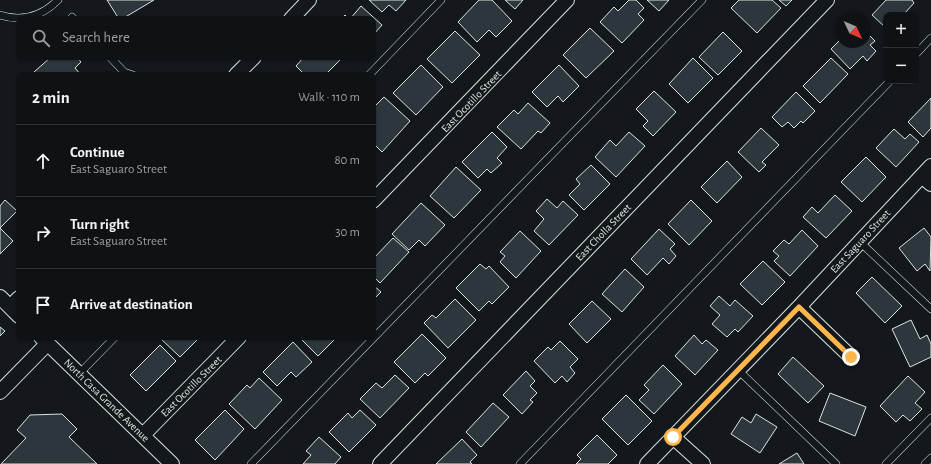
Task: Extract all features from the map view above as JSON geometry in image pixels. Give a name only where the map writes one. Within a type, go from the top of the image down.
[{"type":"street","points":[[293,16],[309,0]]},
{"type":"street","name":"East Ocotillo Street","points":[[376,198],[567,0]]},
{"type":"street","name":"East Cholla Street","points":[[380,464],[827,0]]},
{"type":"street","points":[[239,72],[251,60]]},
{"type":"street","name":"East Saguaro Street","points":[[647,464],[860,242],[928,175]]},
{"type":"street","points":[[799,307],[851,357]]},
{"type":"street","points":[[0,392],[44,340]]},
{"type":"street","name":"North Casa Grande Avenue","points":[[44,340],[172,464]]},
{"type":"street","name":"East Ocotillo Street","points":[[143,436],[236,340]]},
{"type":"street","points":[[673,437],[703,464]]},
{"type":"lane","points":[[31,16],[43,13],[58,0]]},
{"type":"lane","points":[[372,72],[441,0]]},
{"type":"lane","points":[[376,335],[702,0]]},
{"type":"lane","points":[[0,15],[16,18]]},
{"type":"lane","points":[[919,51],[931,38]]},
{"type":"lane","points":[[113,60],[124,72]]},
{"type":"lane","points":[[520,464],[887,84]]},
{"type":"lane","points":[[860,242],[931,309]]},
{"type":"lane","points":[[80,374],[112,340]]},
{"type":"lane","points":[[251,464],[372,340]]},
{"type":"lane","points":[[738,370],[836,464]]},
{"type":"lane","points":[[886,464],[931,418]]},
{"type":"lane","points":[[925,464],[931,458]]},
{"type":"building","points":[[107,0],[154,0],[127,16],[117,16]]},
{"type":"building","points":[[369,0],[406,0],[396,11],[389,5],[382,12]]},
{"type":"building","points":[[479,0],[492,0],[512,21],[496,37],[489,30],[477,42],[458,22]]},
{"type":"building","points":[[505,0],[523,0],[515,9]]},
{"type":"building","points":[[629,0],[636,0],[644,8],[638,14],[644,20],[622,43],[600,22],[614,7],[618,11]]},
{"type":"building","points":[[647,0],[669,0],[659,11]]},
{"type":"building","points":[[739,0],[772,0],[781,8],[757,33],[731,8]]},
{"type":"building","points":[[779,0],[792,0],[786,6]]},
{"type":"building","points":[[886,0],[912,0],[914,3],[906,12],[883,12],[883,25],[872,15]]},
{"type":"building","points":[[361,6],[372,16],[353,16]]},
{"type":"building","points":[[376,20],[382,25],[376,32]]},
{"type":"building","points":[[590,28],[614,51],[586,78],[563,55]]},
{"type":"building","points":[[455,31],[480,55],[452,83],[427,59]]},
{"type":"building","points":[[723,32],[742,51],[718,75],[699,57]]},
{"type":"building","points":[[871,37],[875,41],[871,44]]},
{"type":"building","points":[[835,45],[835,48],[871,48],[871,46],[876,51],[867,61],[863,56],[850,69],[831,49]]},
{"type":"building","points":[[693,58],[713,78],[688,103],[669,84]]},
{"type":"building","points":[[831,58],[848,74],[820,103],[803,86]]},
{"type":"building","points":[[48,60],[79,60],[81,62],[75,68],[78,72],[34,72]]},
{"type":"building","points":[[301,60],[340,60],[328,72],[302,72],[296,66]]},
{"type":"building","points":[[421,65],[443,87],[416,115],[393,93]]},
{"type":"building","points":[[559,65],[579,86],[563,102],[558,96],[547,107],[532,92]]},
{"type":"building","points":[[654,91],[676,112],[653,136],[643,126],[648,121],[636,109]]},
{"type":"building","points":[[796,92],[815,111],[803,123],[801,121],[794,128],[788,122],[782,127],[772,117]]},
{"type":"building","points":[[384,97],[410,121],[382,152],[376,146],[376,105]]},
{"type":"building","points":[[931,98],[931,128],[923,137],[908,122]]},
{"type":"building","points":[[528,103],[550,123],[541,133],[538,131],[521,149],[497,127],[514,110],[518,114]]},
{"type":"building","points":[[761,128],[779,145],[762,162],[766,165],[759,172],[738,152]]},
{"type":"building","points":[[894,129],[905,139],[910,134],[919,142],[896,167],[876,148]]},
{"type":"building","points":[[492,132],[507,147],[497,158],[502,163],[491,173],[487,169],[478,178],[462,162]]},
{"type":"building","points":[[629,132],[645,146],[616,177],[595,157],[610,140],[616,146]]},
{"type":"building","points":[[866,157],[886,177],[862,202],[841,182]]},
{"type":"building","points":[[727,161],[742,177],[717,203],[701,187]]},
{"type":"building","points":[[591,165],[610,184],[584,210],[569,195],[580,184],[576,179]]},
{"type":"building","points":[[456,167],[481,190],[454,218],[430,196]]},
{"type":"building","points":[[835,195],[852,211],[826,238],[803,217],[812,207],[818,213]]},
{"type":"building","points":[[547,199],[557,208],[563,201],[578,215],[549,245],[534,231],[544,219],[536,211]]},
{"type":"building","points":[[5,200],[16,210],[16,212],[0,228],[0,206]]},
{"type":"building","points":[[691,200],[712,221],[689,245],[668,224]]},
{"type":"building","points":[[421,203],[445,225],[425,246],[419,240],[409,250],[392,234]]},
{"type":"building","points":[[0,228],[13,241],[0,254]]},
{"type":"building","points":[[924,228],[931,237],[930,271],[925,264],[917,271],[899,248]]},
{"type":"building","points":[[659,229],[675,244],[670,249],[676,256],[669,264],[663,258],[647,275],[631,259]]},
{"type":"building","points":[[802,230],[818,246],[790,276],[774,261],[779,256],[773,251],[784,240],[789,244]]},
{"type":"building","points":[[520,231],[541,251],[516,278],[500,262],[505,256],[500,252]]},
{"type":"building","points":[[393,238],[409,252],[380,283],[376,279],[376,256]]},
{"type":"building","points":[[763,261],[785,282],[762,305],[740,284]]},
{"type":"building","points":[[480,264],[486,269],[489,266],[509,287],[492,304],[489,301],[479,311],[456,288]]},
{"type":"building","points":[[625,269],[644,287],[622,312],[602,294]]},
{"type":"building","points":[[872,277],[902,306],[885,323],[856,293]]},
{"type":"building","points":[[376,288],[381,292],[376,297]]},
{"type":"building","points":[[719,296],[730,306],[735,300],[753,316],[738,332],[735,329],[727,337],[712,324],[720,315],[710,306]]},
{"type":"building","points":[[455,299],[476,320],[448,348],[424,323],[432,315],[436,318]]},
{"type":"building","points":[[592,301],[611,319],[587,343],[569,324]]},
{"type":"building","points":[[911,320],[920,339],[927,335],[931,344],[931,357],[910,367],[892,329]]},
{"type":"building","points":[[0,327],[5,331],[0,336]]},
{"type":"building","points":[[422,334],[446,358],[428,376],[425,373],[415,383],[394,362]]},
{"type":"building","points":[[694,335],[702,344],[706,340],[718,350],[695,375],[675,356]]},
{"type":"building","points":[[162,340],[197,340],[180,357]]},
{"type":"building","points":[[302,340],[334,340],[318,356]]},
{"type":"building","points":[[560,341],[578,359],[570,367],[575,373],[567,382],[562,376],[555,383],[534,361],[548,347],[551,350]]},
{"type":"building","points":[[293,342],[312,362],[296,377],[291,372],[277,386],[263,372]]},
{"type":"building","points":[[160,345],[176,361],[146,391],[130,375]]},
{"type":"building","points":[[793,357],[824,386],[808,403],[778,374]]},
{"type":"building","points":[[663,365],[682,384],[654,414],[639,400],[649,390],[644,385]]},
{"type":"building","points":[[526,371],[535,381],[530,386],[537,393],[530,400],[533,402],[522,414],[503,395]]},
{"type":"building","points":[[395,375],[409,388],[380,418],[360,399],[376,383],[382,388]]},
{"type":"building","points":[[908,376],[925,392],[915,403],[922,409],[910,421],[903,415],[896,422],[880,406]]},
{"type":"building","points":[[259,378],[282,400],[255,429],[229,404],[247,385],[250,388]]},
{"type":"building","points":[[830,393],[866,407],[855,436],[819,421]]},
{"type":"building","points":[[626,395],[652,421],[628,445],[602,419]]},
{"type":"building","points":[[493,403],[509,417],[481,447],[466,432]]},
{"type":"building","points":[[225,410],[244,429],[215,460],[195,440]]},
{"type":"building","points":[[360,410],[376,425],[349,452],[329,432],[348,413],[352,418]]},
{"type":"building","points":[[62,414],[77,429],[69,437],[97,464],[1,464],[26,438],[17,430],[30,415]]},
{"type":"building","points":[[756,414],[777,427],[760,453],[731,434],[742,417],[751,423]]},
{"type":"building","points":[[597,435],[617,455],[608,464],[576,464],[581,459],[577,455]]},
{"type":"building","points":[[319,437],[341,457],[335,464],[303,464],[311,455],[306,451]]},
{"type":"building","points":[[462,439],[477,455],[470,462],[472,464],[436,464]]},
{"type":"building","points":[[797,453],[804,464],[779,464]]},
{"type":"route","points":[[673,437],[799,307],[851,357]]}]
